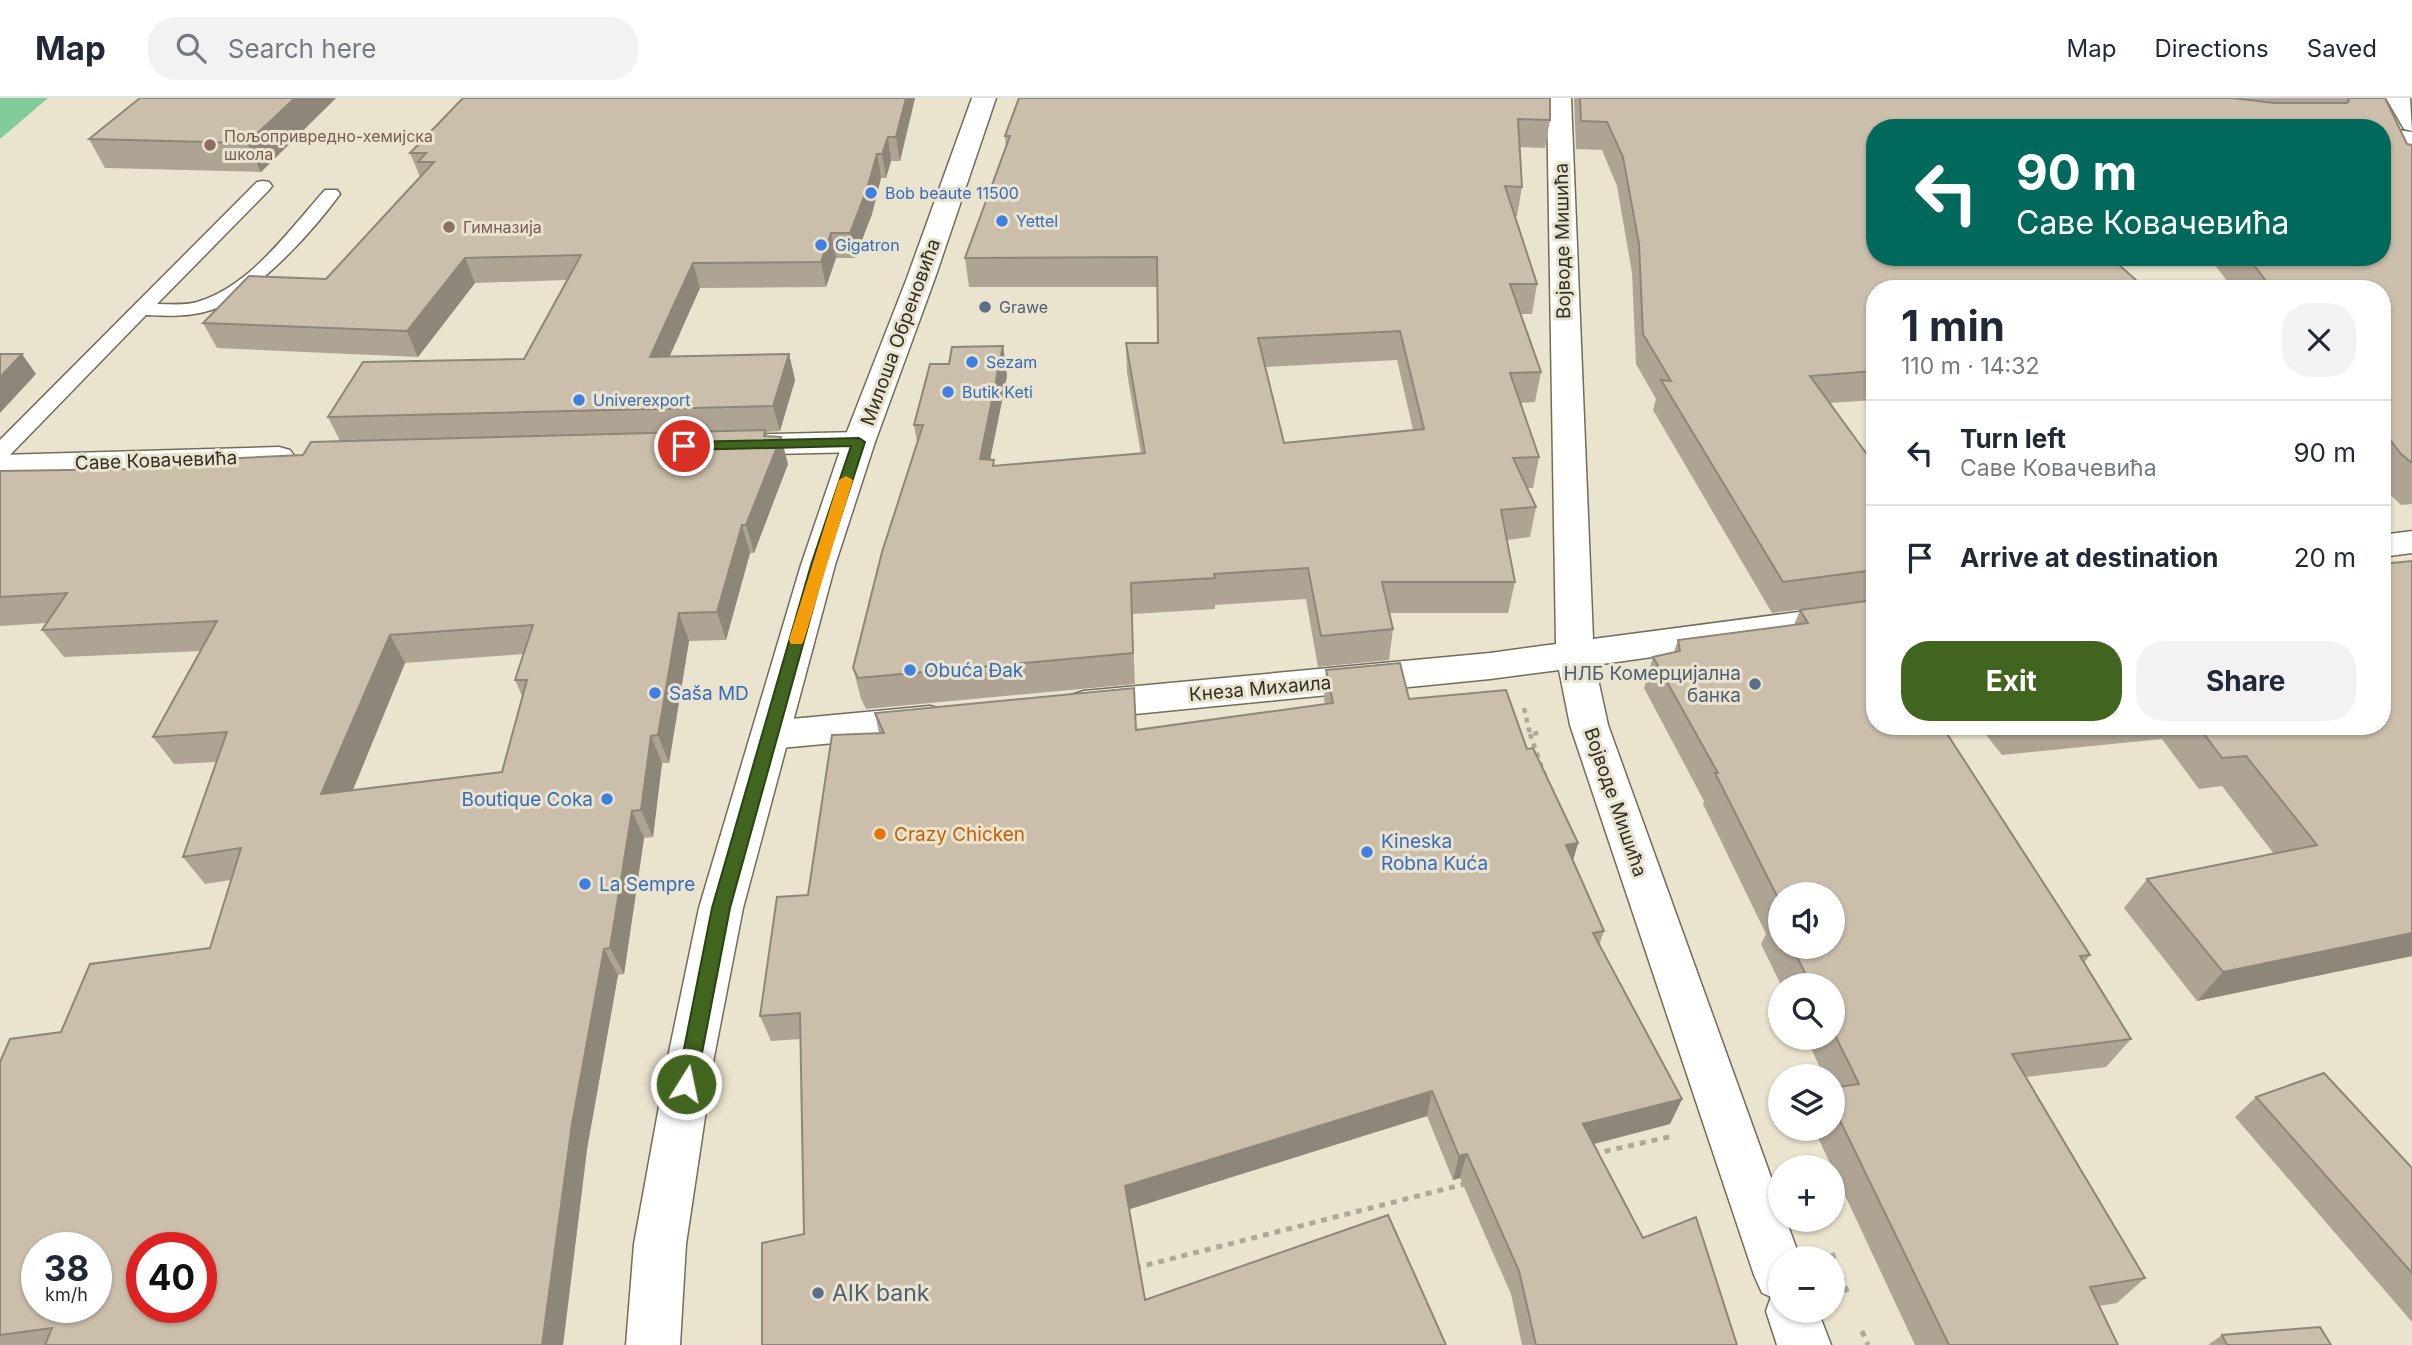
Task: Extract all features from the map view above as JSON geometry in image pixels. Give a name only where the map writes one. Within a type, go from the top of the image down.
[{"type":"street","name":"Милоша Обреновића","points":[[653,1345],[660,1244],[691,1057],[721,908],[818,565],[859,442],[921,278],[984,98]]},
{"type":"street","name":"Војводе Мишића","points":[[1559,98],[1575,654],[1589,725],[1770,1246]]},
{"type":"street","points":[[2398,98],[2412,124]]},
{"type":"street","points":[[2391,136],[2412,139]]},
{"type":"street","points":[[697,446],[859,442]]},
{"type":"street","name":"Саве Ковачевића","points":[[0,465],[307,456]]},
{"type":"street","points":[[2391,545],[2412,542]]},
{"type":"street","name":"Кнеза Михаила","points":[[1052,708],[1477,667],[1866,615]]},
{"type":"street","points":[[769,735],[970,716]]},
{"type":"street","points":[[1796,1323],[1804,1345]]},
{"type":"lane","points":[[0,452],[263,186]]},
{"type":"lane","points":[[144,309],[176,310],[208,305],[243,287],[331,194]]},
{"type":"path","points":[[1586,1156],[1681,1134]]},
{"type":"path","points":[[1130,1269],[1478,1181]]},
{"type":"path","points":[[1829,1245],[1853,1307]]},
{"type":"path","points":[[1858,1320],[1868,1345]]},
{"type":"green space","points":[[0,98],[48,98],[0,139]]},
{"type":"building","points":[[140,98],[295,98],[247,143],[89,139]]},
{"type":"building","points":[[463,98],[906,98],[896,137],[888,137],[882,154],[877,154],[850,233],[831,233],[821,262],[693,263],[650,357],[789,354],[773,406],[328,417],[363,362],[524,359],[581,255],[465,258],[407,331],[203,323],[249,276],[326,279],[434,162],[418,162],[426,153],[410,153]]},
{"type":"building","points":[[1019,98],[1550,98],[1550,120],[1518,119],[1522,187],[1505,186],[1537,284],[1510,284],[1541,372],[1510,373],[1539,457],[1513,458],[1536,507],[1501,510],[1515,582],[1382,582],[1393,629],[1321,636],[1308,568],[1214,574],[1215,578],[1131,583],[1133,653],[858,678],[853,668],[882,552],[923,425],[914,425],[930,364],[949,364],[952,347],[1003,346],[980,459],[994,460],[993,466],[1145,453],[1126,343],[1158,343],[1157,257],[965,258],[1010,136],[1005,136]],"holes":[[[1400,331],[1424,429],[1284,443],[1258,338]]]},
{"type":"building","points":[[1580,98],[2232,98],[2274,103],[2347,103],[2348,98],[2385,98],[2407,144],[2412,145],[2412,463],[2391,441],[2391,280],[2265,280],[2255,266],[2391,266],[2391,119],[1866,119],[1866,266],[2120,266],[2136,280],[1866,280],[1866,372],[1810,376],[1866,453],[1866,571],[1783,582],[1661,380],[1671,381],[1643,334],[1639,244],[1623,157],[1607,122],[1581,121]]},
{"type":"building","points":[[0,354],[22,354],[0,377]]},
{"type":"building","points":[[765,430],[764,436],[781,437],[746,525],[742,525],[717,612],[679,613],[658,735],[651,736],[641,810],[632,811],[610,948],[604,949],[572,1124],[542,1345],[45,1345],[52,1328],[0,1335],[0,1062],[10,1039],[61,1032],[90,964],[210,948],[241,848],[183,857],[227,732],[153,737],[217,621],[42,630],[67,593],[0,597],[0,471],[132,469],[136,463],[303,455],[311,442]],"holes":[[[533,625],[515,680],[527,680],[502,772],[321,794],[390,635]]]},
{"type":"building","points":[[2412,561],[2412,933],[2223,972],[2147,879],[2317,845],[2246,756],[2222,758],[2205,735],[2391,735],[2391,563]]},
{"type":"building","points":[[1866,601],[1866,735],[1948,735],[2090,955],[2080,956],[2131,1039],[2012,1054],[2145,1278],[2090,1287],[2118,1345],[1949,1345],[1845,1131],[1845,1086],[1859,1084],[1842,1050],[1845,1050],[1845,973],[1805,973],[1798,959],[1845,959],[1845,882],[1770,882],[1715,773],[1718,773],[1653,657],[1680,651],[1678,640],[1808,623],[1800,610]]},
{"type":"building","points":[[1400,663],[1409,699],[1506,690],[1527,749],[1533,748],[1578,843],[1566,845],[1604,931],[1593,933],[1682,1099],[1583,1124],[1643,1238],[1696,1217],[1737,1345],[1536,1345],[1519,1271],[1467,1154],[1459,1156],[1432,1091],[1125,1186],[1145,1300],[1388,1215],[1446,1345],[762,1345],[762,1243],[804,1234],[800,1013],[760,1016],[777,897],[808,895],[832,735],[884,733],[875,713],[1134,688],[1136,730],[1333,703],[1326,670]]},
{"type":"building","points":[[2324,1073],[2412,1168],[2412,1273],[2256,1097]]},
{"type":"building","points":[[2320,1327],[2331,1345],[2227,1345],[2222,1335]]},
{"type":"slow traffic","points":[[796,640],[846,480]]},
{"type":"place","name":"Пољопривредно-хемијска школа","points":[[210,145]]},
{"type":"place","name":"Bob beaute 11500","points":[[871,193]]},
{"type":"place","name":"Yettel","points":[[1002,221]]},
{"type":"place","name":"Гимназија","points":[[449,227]]},
{"type":"place","name":"Gigatron","points":[[821,245]]},
{"type":"place","name":"Grawe","points":[[985,307]]},
{"type":"place","name":"Sezam","points":[[972,362]]},
{"type":"place","name":"Butik Keti","points":[[948,392]]},
{"type":"place","name":"Univerexport","points":[[579,400]]},
{"type":"place","name":"Obuća Đak","points":[[910,670]]},
{"type":"place","name":"НЛБ Комерцијална банка","points":[[1755,684]]},
{"type":"place","name":"Saša MD","points":[[655,693]]},
{"type":"place","name":"Boutique Coka","points":[[607,799]]},
{"type":"place","name":"Crazy Chicken","points":[[880,834]]},
{"type":"place","name":"Kineska Robna Kuća","points":[[1367,852]]},
{"type":"place","name":"La Sempre","points":[[585,884]]},
{"type":"place","name":"AIK bank","points":[[818,1293]]},
{"type":"route","points":[[684,446],[859,442],[818,565],[721,908],[686,1084]]}]
